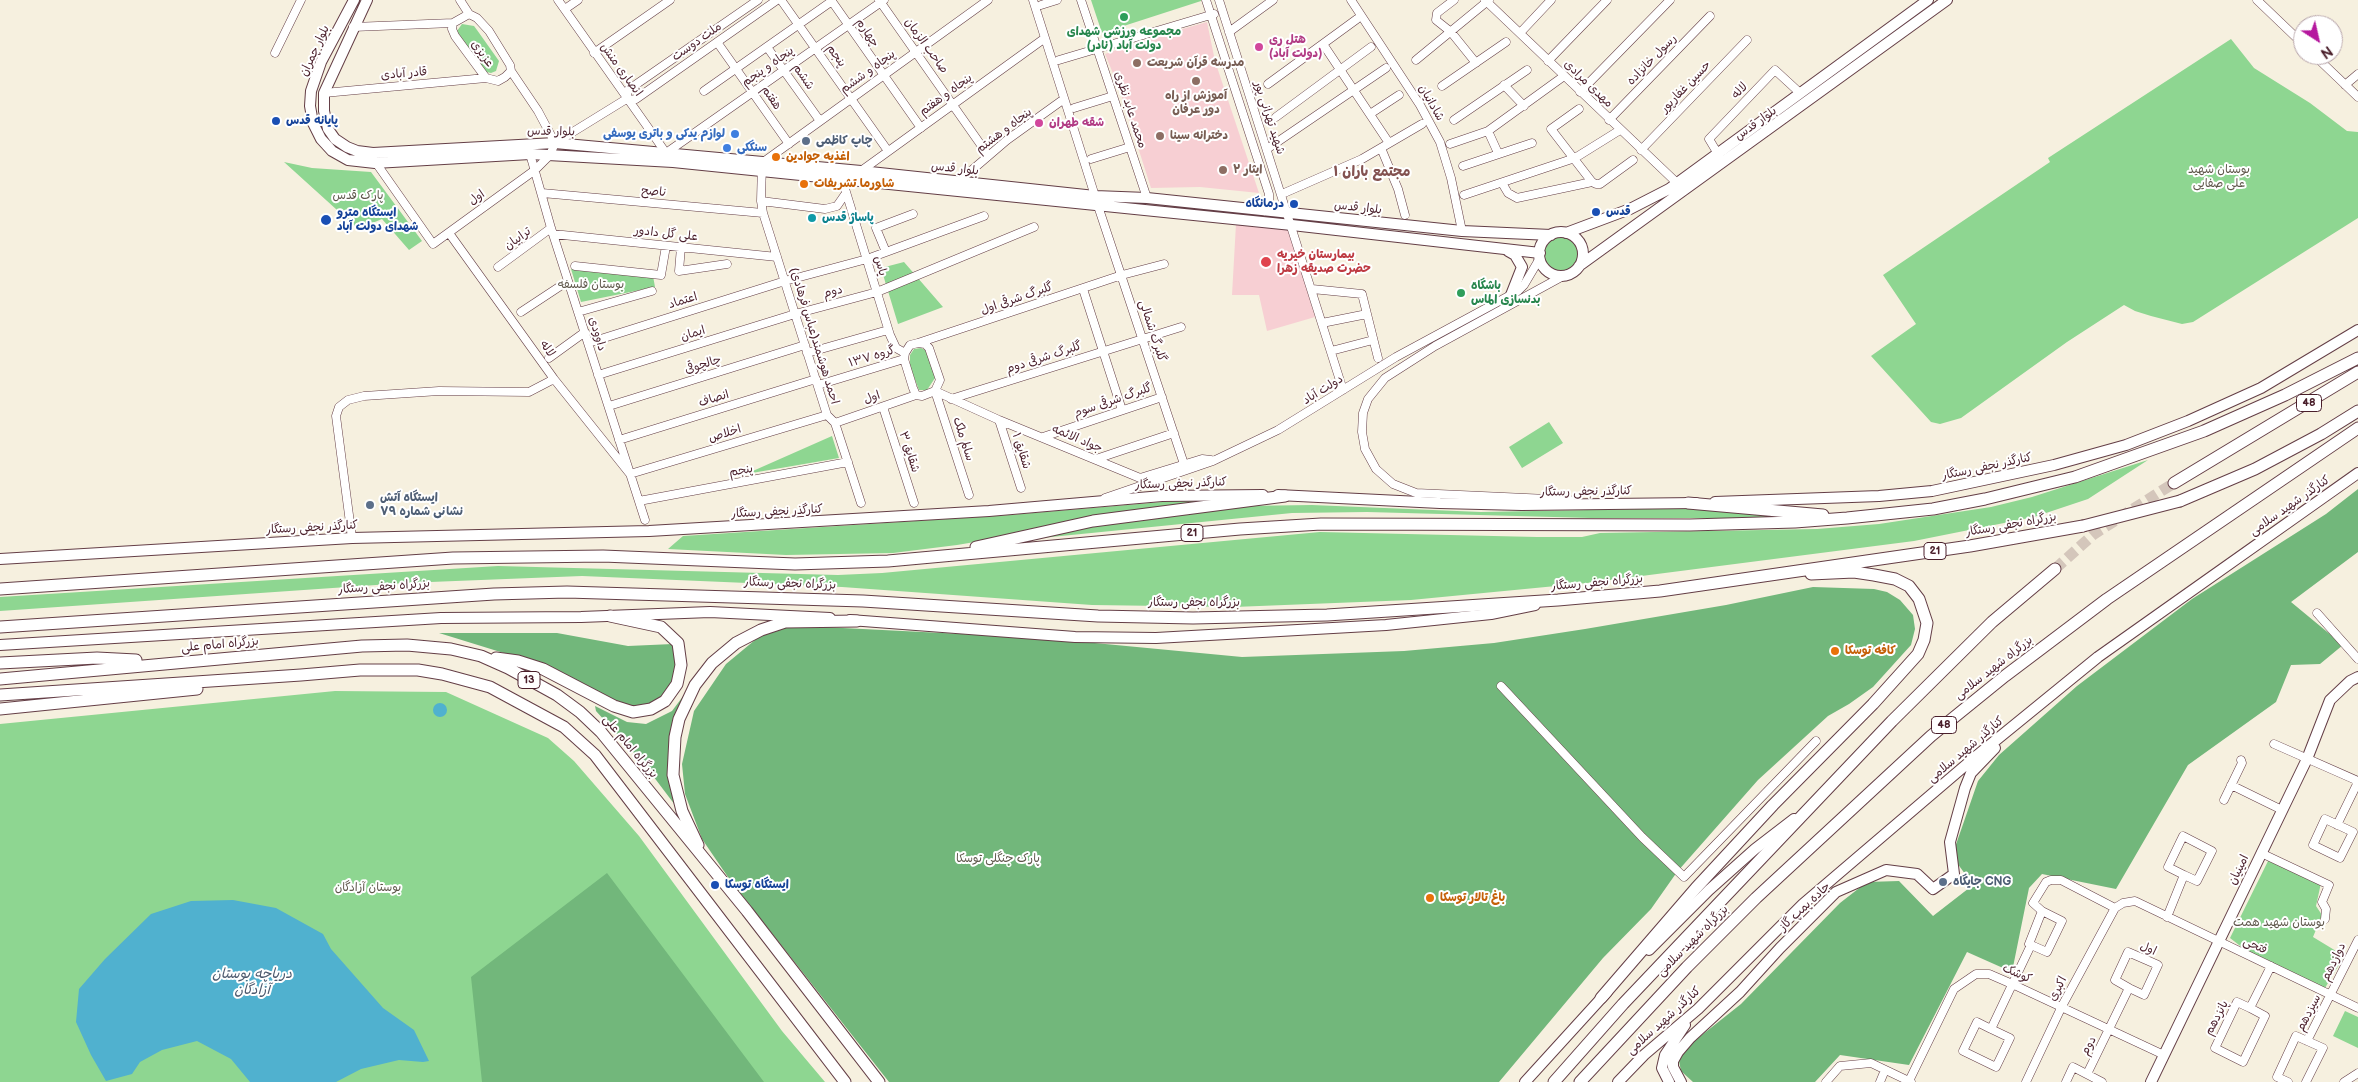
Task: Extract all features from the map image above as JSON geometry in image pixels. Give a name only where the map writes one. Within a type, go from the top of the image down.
[{"type":"highway","name":"بزرگراه نجفی رستگار","points":[[0,589],[453,558],[603,556],[796,564],[888,561],[1240,529],[1321,524],[1681,525],[1795,522],[1847,518],[1933,509],[1985,500],[2075,477],[2204,431],[2285,395],[2358,358]]},
{"type":"highway","name":"48","points":[[2174,483],[2358,372]]},
{"type":"highway","name":"بزرگراه نجفی رستگار","points":[[0,626],[464,596],[567,592],[863,601],[1098,616],[1193,618],[1327,615],[1558,600],[1660,591],[1786,571],[1970,546],[2083,526],[2180,501],[2256,469],[2321,434],[2358,411]]},
{"type":"highway","name":"بزرگراه شهید سلامی","points":[[1580,1082],[1686,967],[1756,898],[1931,736],[2005,676],[2107,599],[2309,464],[2358,428]]},
{"type":"highway","points":[[941,556],[1094,521],[1285,496]]},
{"type":"highway","points":[[1688,503],[1847,518]]},
{"type":"highway","name":"بزرگراه شهید سلامی","points":[[1554,1082],[1623,1004],[1892,721],[1992,622],[2055,569]]},
{"type":"highway","points":[[1601,998],[1696,888],[1773,805],[1873,704],[1918,654],[1924,640],[1927,623],[1920,599],[1909,586],[1895,578],[1854,572],[1829,574],[1786,571]]},
{"type":"highway","points":[[481,656],[518,661],[543,669],[614,706],[634,712],[651,709],[665,701],[677,684],[681,665],[678,643],[662,627],[610,616]]},
{"type":"highway","points":[[704,858],[682,811],[673,775],[675,737],[679,719],[695,685],[712,663],[736,643],[761,630],[785,622],[857,621]]},
{"type":"highway","name":"بزرگراه امام علی","points":[[0,679],[362,646],[407,645],[452,649],[481,656],[508,668],[557,695],[602,732],[704,858],[879,1082]]},
{"type":"highway","points":[[0,663],[97,658],[176,662]]},
{"type":"highway","name":"13","points":[[0,695],[360,670],[418,670],[442,674],[490,687],[564,727],[595,755],[845,1082]]},
{"type":"highway","points":[[0,709],[224,687],[301,675]]},
{"type":"main road","name":"بلوار چمران","points":[[348,160],[332,151],[321,138],[313,123],[310,106],[311,91],[321,62],[354,0]]},
{"type":"main road","name":"بلوار چمران","points":[[357,151],[335,139],[328,129],[324,111],[324,92],[367,0]]},
{"type":"main road","name":"بلوار قدس","points":[[1566,233],[1630,210],[1677,183],[1928,0]]},
{"type":"main road","name":"بلوار قدس","points":[[1579,266],[1947,0]]},
{"type":"main road","name":"بلوار قدس","points":[[348,160],[555,143],[666,153],[842,179],[1097,201],[1147,198],[1462,231],[1551,235]]},
{"type":"main road","name":"بلوار قدس","points":[[357,151],[374,158],[530,154],[861,171],[983,184],[1097,201],[1292,225],[1502,248],[1540,256]]},
{"type":"main road","points":[[1566,233],[1573,236],[1582,246],[1583,253],[1579,266],[1564,275],[1548,271],[1540,256],[1543,243],[1551,235],[1566,233]]},
{"type":"main road","points":[[1502,248],[1516,255],[1522,267],[1511,295]]},
{"type":"main road","name":"کنارگذر نجفی رستگار","points":[[0,560],[352,538],[648,531],[941,514],[1162,496],[1285,496],[1450,504],[1642,504],[1870,496],[1932,491],[2054,465],[2126,445],[2188,421],[2261,388],[2336,345],[2358,330]]},
{"type":"main road","name":"کنارگذر شهید سلامی","points":[[1618,1082],[1644,1055],[1698,1009],[1803,904],[2023,718],[2098,657],[2358,473]]},
{"type":"main road","points":[[0,645],[441,618],[610,616],[710,612],[810,615],[857,621],[1075,638],[1156,638],[1386,625],[1491,614],[1558,600]]},
{"type":"main road","name":"امینیان","points":[[2150,1082],[2307,759],[2330,700],[2350,681],[2358,677]]},
{"type":"main road","name":"جاده پمپ گاز","points":[[1681,1082],[1673,1067],[1673,1061],[1678,1052],[1690,1038],[1740,992],[1780,948],[1836,892],[1886,870],[1917,874],[1933,889],[1954,874],[1950,842],[1971,773],[2023,718]]},
{"type":"main road","points":[[1526,1082],[1601,998],[1709,890],[1755,849],[1813,805]]},
{"type":"main road","points":[[1669,1082],[1662,1068],[1665,1055],[1698,1009]]},
{"type":"street","points":[[276,53],[301,0]]},
{"type":"street","name":"عزیزی","points":[[453,23],[452,29],[455,36],[486,78],[498,81],[506,77],[511,71],[510,65],[489,32],[477,18],[469,14],[460,0]]},
{"type":"street","name":"انصاری منش","points":[[558,0],[666,153]]},
{"type":"street","points":[[565,9],[578,0]]},
{"type":"street","points":[[594,53],[670,0]]},
{"type":"street","name":"ملت دوست","points":[[758,0],[628,90],[628,98],[636,99],[777,0]]},
{"type":"street","name":"پنجم","points":[[781,0],[888,151]]},
{"type":"street","name":"گلبرگ شمالی","points":[[1033,0],[1184,464]]},
{"type":"street","points":[[1041,5],[1057,0]]},
{"type":"street","name":"محمد عابد نظری","points":[[1081,0],[1147,198]]},
{"type":"street","points":[[1206,0],[1265,180],[1269,202],[1264,211]]},
{"type":"street","name":"شهید تهرانی پور","points":[[1219,0],[1343,390]]},
{"type":"street","points":[[1229,32],[1273,0]]},
{"type":"street","name":"شادانیان","points":[[1351,0],[1420,104],[1440,142],[1451,178],[1462,231]]},
{"type":"street","points":[[1454,0],[1436,16],[1436,20],[1451,32],[1476,63]]},
{"type":"street","points":[[1520,33],[1551,0]]},
{"type":"street","points":[[1548,61],[1607,0]]},
{"type":"street","points":[[1580,92],[1670,0]]},
{"type":"street","points":[[2257,0],[2293,34]]},
{"type":"street","points":[[704,91],[831,1]]},
{"type":"street","name":"چهارم","points":[[831,1],[921,128]]},
{"type":"street","name":"پنجاه و پنجم","points":[[666,153],[881,1]]},
{"type":"street","name":"صاحب الزمان","points":[[881,1],[988,155]]},
{"type":"street","name":"پنجاه و ششم","points":[[762,167],[789,144],[985,1]]},
{"type":"street","points":[[1416,60],[1487,1]]},
{"type":"street","name":"مهدی مرادی","points":[[1487,1],[1609,120],[1677,183]]},
{"type":"street","points":[[1058,60],[1223,11]]},
{"type":"street","points":[[353,27],[453,23],[469,14]]},
{"type":"street","name":"رسول خانزاده","points":[[1609,120],[1710,16]]},
{"type":"street","points":[[1268,84],[1357,19]]},
{"type":"street","name":"پنجاه و هفتم","points":[[861,171],[1045,38]]},
{"type":"street","name":"حسین غفارپور","points":[[1641,150],[1747,40]]},
{"type":"street","name":"هفتم","points":[[717,42],[789,144]]},
{"type":"street","points":[[1442,86],[1506,42]]},
{"type":"street","points":[[1323,44],[1389,143]]},
{"type":"street","name":"ششم","points":[[767,47],[820,121]]},
{"type":"street","points":[[1276,117],[1372,47]]},
{"type":"street","points":[[2324,65],[2358,97]]},
{"type":"street","points":[[1267,149],[1386,68]]},
{"type":"street","points":[[1454,120],[1526,70]]},
{"type":"street","name":"لاله","points":[[1718,154],[1709,139],[1775,70],[1800,93]]},
{"type":"street","points":[[511,71],[538,111],[555,143]]},
{"type":"street","points":[[2345,85],[2358,74]]},
{"type":"street","points":[[1450,144],[1488,131],[1564,76]]},
{"type":"street","name":"قادر آبادی","points":[[324,92],[486,78]]},
{"type":"street","points":[[1504,85],[1524,106]]},
{"type":"street","points":[[1370,114],[1399,95]]},
{"type":"street","points":[[1074,108],[1113,96]]},
{"type":"street","points":[[550,155],[555,143],[628,98]]},
{"type":"street","name":"پنجاه و هشتم","points":[[958,182],[988,155],[1064,99]]},
{"type":"street","points":[[1579,109],[1551,129],[1576,158],[1592,182]]},
{"type":"street","points":[[1282,194],[1362,159],[1422,124]]},
{"type":"street","points":[[1464,195],[1576,158],[1620,130]]},
{"type":"street","points":[[1488,131],[1498,153]]},
{"type":"street","points":[[1463,166],[1532,143]]},
{"type":"street","points":[[1091,159],[1130,147]]},
{"type":"street","points":[[1380,148],[1398,189],[1405,215]]},
{"type":"street","name":"داوودی","points":[[530,154],[552,231],[645,520]]},
{"type":"street","name":"اول","points":[[374,158],[433,244],[535,170],[550,155]]},
{"type":"street","points":[[1502,182],[1508,193],[1517,198],[1592,182],[1600,184],[1633,160]]},
{"type":"street","name":"احمد هوشمند(عباس فرهادی)","points":[[762,167],[761,201],[763,213],[827,415],[836,422],[861,503]]},
{"type":"street","points":[[971,170],[983,184]]},
{"type":"street","name":"یاس","points":[[842,179],[888,330],[896,348],[904,356]]},
{"type":"street","points":[[1265,180],[1269,183],[1278,184]]},
{"type":"street","name":"ناصح","points":[[542,193],[763,213]]},
{"type":"street","points":[[761,201],[825,209],[837,206],[846,193]]},
{"type":"street","points":[[886,252],[876,228],[912,214]]},
{"type":"street","points":[[785,281],[867,259],[984,216]]},
{"type":"street","name":"دوم","points":[[795,314],[877,292],[1034,227]]},
{"type":"street","name":"علی گل دادور","points":[[552,231],[666,246],[777,257]]},
{"type":"street","name":"ترابیان","points":[[498,267],[552,231]]},
{"type":"street","name":"لاله","points":[[449,233],[554,379],[630,474]]},
{"type":"street","points":[[575,266],[661,275],[666,246]]},
{"type":"street","points":[[681,247],[679,271],[727,264]]},
{"type":"street","name":"دولت آباد","points":[[1093,502],[1213,461],[1278,430],[1396,357],[1511,295],[1524,285],[1540,256]]},
{"type":"street","name":"گلبرگ شرقی اول","points":[[904,356],[910,345],[1122,275],[1164,264]]},
{"type":"street","points":[[1564,275],[1435,346],[1385,378],[1368,399],[1363,413],[1362,432],[1365,450],[1376,468],[1393,484],[1416,493],[1642,504]]},
{"type":"street","points":[[521,312],[568,280]]},
{"type":"street","name":"اعتماد","points":[[588,342],[785,281]]},
{"type":"street","points":[[1083,289],[1122,410]]},
{"type":"street","points":[[1312,290],[1362,294],[1378,358]]},
{"type":"street","points":[[578,312],[652,292]]},
{"type":"street","name":"ایمان","points":[[598,375],[795,314]]},
{"type":"street","points":[[1322,324],[1366,314]]},
{"type":"street","name":"گلبرگ شرقی دوم","points":[[951,399],[1181,327]]},
{"type":"street","name":"چالچوقی","points":[[609,406],[806,349],[888,330]]},
{"type":"street","points":[[549,358],[585,332]]},
{"type":"street","points":[[1331,351],[1373,340]]},
{"type":"street","name":"سالم ملک","points":[[918,343],[925,344],[930,348],[940,380],[936,391],[968,494]]},
{"type":"street","points":[[904,356],[908,376],[916,395]]},
{"type":"street","name":"گروه ۱۳۷","points":[[817,382],[904,356]]},
{"type":"street","points":[[352,538],[336,416],[339,407],[348,400],[364,396],[439,391],[530,392],[554,379]]},
{"type":"street","name":"انصاف","points":[[619,440],[817,382]]},
{"type":"street","name":"اول","points":[[836,422],[916,395],[929,395],[936,391]]},
{"type":"street","name":"جواد الائمه","points":[[936,391],[999,420],[1140,478],[1202,459],[1213,461]]},
{"type":"street","name":"گلبرگ شرقی سوم","points":[[1043,437],[1162,397]]},
{"type":"street","name":"شقایق ۳","points":[[883,407],[914,504]]},
{"type":"street","name":"اخلاص","points":[[630,474],[827,415]]},
{"type":"street","name":"شقایق ۱","points":[[999,420],[1021,488]]},
{"type":"street","points":[[1096,459],[1174,433]]},
{"type":"street","name":"پنجم","points":[[639,501],[848,462]]},
{"type":"street","points":[[2317,613],[2358,659]]},
{"type":"street","points":[[1501,686],[1642,837],[1684,877],[1816,741]]},
{"type":"street","points":[[2274,744],[2358,781],[2337,825]]},
{"type":"street","points":[[2224,800],[2241,760]]},
{"type":"street","points":[[2231,785],[2282,810]]},
{"type":"street","points":[[2325,819],[2337,825],[2353,832],[2340,858],[2312,845],[2325,819]]},
{"type":"street","points":[[2183,836],[2212,851],[2197,882],[2184,875],[2168,867],[2183,836]]},
{"type":"street","points":[[2261,853],[2330,885],[2322,902],[2326,910],[2325,919]]},
{"type":"street","points":[[2167,917],[2184,875]]},
{"type":"street","points":[[2042,911],[2028,944],[2047,952],[2062,921],[2034,906],[2033,903],[2046,882],[2061,880],[2115,908]]},
{"type":"street","name":"فتحی","points":[[2115,908],[2124,903],[2135,901],[2358,1008]]},
{"type":"street","name":"اکبری","points":[[2026,1082],[2062,1006],[2115,908]]},
{"type":"street","name":"دوازدهم","points":[[2331,995],[2358,940]]},
{"type":"street","points":[[1992,1029],[2031,945]]},
{"type":"street","name":"اول","points":[[2128,952],[2158,965],[2144,995],[2129,988],[2115,980],[2128,952]]},
{"type":"street","name":"پانزدهم","points":[[2250,1008],[2271,966]]},
{"type":"street","name":"کوشک","points":[[1910,1082],[1954,989],[1976,974],[1989,974],[2062,1006],[2164,1055]]},
{"type":"street","points":[[2110,1030],[2129,988]]},
{"type":"street","name":"سیزدهم","points":[[2307,1041],[2331,995]]},
{"type":"street","name":"پانزدهم","points":[[2237,1002],[2250,1008],[2265,1016],[2243,1062],[2214,1048],[2237,1002]]},
{"type":"street","points":[[1977,1022],[1992,1029],[2010,1038],[1996,1067],[1963,1051],[1977,1022]]},
{"type":"street","name":"دوم","points":[[2087,1074],[2110,1030]]},
{"type":"street","name":"سیزدهم","points":[[2288,1082],[2277,1077],[2296,1036],[2323,1048],[2306,1082]]},
{"type":"street","points":[[1826,1082],[1840,1066],[1871,1063],[1910,1082]]},
{"type":"street","name":"دوم","points":[[2066,1082],[2073,1067],[2102,1082]]},
{"type":"street","points":[[1880,1082],[1885,1070]]},
{"type":"street","points":[[2344,1082],[2358,1073]]},
{"type":"shaded area","points":[[1207,22],[1215,61],[1259,193],[1200,187],[1151,188],[1119,88],[1105,54]]},
{"type":"shaded area","name":"بیمارستان خیریه حضرت صدیقه زهرا","points":[[1236,224],[1289,230],[1315,317],[1267,331],[1259,295],[1232,295]]},
{"type":"green space","name":"مجموعه ورزشی شهدای دولت آباد (نادر)","points":[[1091,0],[1201,0],[1201,1],[1102,33]]},
{"type":"green space","points":[[462,24],[474,26],[477,30],[499,61],[496,71],[491,73],[482,71],[457,31]]},
{"type":"green space","name":"بوستان شهید علی صفایی","points":[[2231,39],[2254,68],[2310,103],[2347,131],[2358,132],[2358,218],[2193,322],[2182,324],[2135,311],[2124,305],[2067,342],[1961,418],[1940,424],[1931,422],[1871,356],[1916,324],[1883,275],[2050,162],[2048,158]]},
{"type":"green space","name":"پارک قدس","points":[[284,162],[312,168],[371,172],[422,241],[409,250],[382,219],[358,229]]},
{"type":"green space","points":[[1561,235],[1568,236],[1574,241],[1579,247],[1579,261],[1574,267],[1568,272],[1561,273],[1554,272],[1548,267],[1543,261],[1542,254],[1543,247],[1548,241],[1554,236]]},
{"type":"green space","points":[[904,262],[943,307],[898,324],[881,268]]},
{"type":"green space","name":"بوستان فلسفه","points":[[571,269],[653,276],[655,287],[581,302]]},
{"type":"green space","points":[[921,348],[927,351],[935,378],[927,390],[919,390],[910,367],[910,355],[914,349]]},
{"type":"green space","points":[[1549,422],[1563,443],[1522,468],[1509,447]]},
{"type":"green space","points":[[832,436],[839,458],[746,474]]},
{"type":"green space","points":[[2148,460],[2088,499],[2034,517],[1914,541],[1587,583],[1411,600],[1234,607],[1092,605],[842,587],[582,576],[405,583],[0,611],[0,597],[498,566],[838,575],[882,573],[1320,532],[1582,537],[1600,533],[1817,529],[1879,524],[1991,507],[2032,497]]},
{"type":"green space","points":[[2358,489],[2358,552],[2291,602],[2343,645],[2320,664],[2291,665],[2276,702],[2188,765],[2116,889],[2042,874],[2029,888],[2012,972],[1967,952],[1909,1065],[1840,1055],[1815,1082],[1693,1082],[1681,1071],[1679,1061],[1683,1050],[1741,1004],[1840,903],[1867,882],[1899,881],[1933,916],[1973,885],[1952,856],[1978,781],[1999,755],[2077,686],[2192,599],[2326,514]]},
{"type":"green space","points":[[1197,499],[1213,502],[957,545],[893,553],[786,555],[668,549],[683,536],[1009,515]]},
{"type":"green space","points":[[1312,505],[1481,512],[1694,508],[1782,514],[1782,518],[1591,518],[1367,512],[1292,513],[1031,539],[1061,530],[1242,506]]},
{"type":"green space","name":"پارک جنگلی توسکا","points":[[1813,587],[1874,589],[1887,592],[1900,600],[1913,615],[1915,629],[1911,645],[1873,687],[1828,716],[1758,780],[1677,872],[1651,909],[1603,958],[1499,1082],[889,1082],[730,880],[702,839],[685,794],[682,764],[694,711],[726,664],[761,635],[783,625],[1042,638],[1242,657],[1404,651],[1494,643],[1726,605]]},
{"type":"green space","points":[[439,633],[557,633],[628,646],[673,644],[676,667],[672,686],[660,702],[643,708],[613,701],[549,667]]},
{"type":"green space","name":"بوستان آزادگان","points":[[335,691],[446,692],[548,738],[574,761],[639,836],[782,1031],[825,1082],[0,1082],[0,724]]},
{"type":"green space","points":[[684,695],[684,700],[672,732],[678,809],[644,764],[596,711],[595,706],[627,722],[646,724],[672,711]]},
{"type":"green space","name":"بوستان شهید همت","points":[[2269,859],[2321,883],[2316,906],[2322,915],[2313,937],[2341,954],[2343,958],[2325,988],[2248,952],[2230,938]]},
{"type":"green space","points":[[607,873],[764,1082],[482,1082],[471,977]]},
{"type":"green space","points":[[2345,1011],[2358,1017],[2358,1048],[2333,1036]]},
{"type":"water","points":[[437,703],[443,703],[447,710],[443,717],[437,717],[433,713],[433,707]]},
{"type":"water","name":"دریاچه بوستان آزادگان","points":[[233,900],[276,908],[323,934],[331,949],[383,1008],[414,1030],[429,1061],[399,1060],[361,1069],[336,1082],[250,1082],[231,1059],[197,1041],[162,1050],[140,1062],[132,1074],[106,1081],[91,1055],[76,1022],[79,989],[105,959],[151,914],[191,901]]},
{"type":"tunnel","points":[[2055,569],[2094,534],[2174,483]]},
{"type":"place","name":"مجموعه ورزشی شهدای دولت آباد (نادر)","points":[[1124,17]]},
{"type":"place","name":"هتل ری (دولت آباد)","points":[[1259,47]]},
{"type":"place","name":"مدرسه قرآن شریعت","points":[[1137,63]]},
{"type":"place","name":"آموزش از راه دور عرفان","points":[[1196,81]]},
{"type":"place","name":"پایانه قدس","points":[[276,121]]},
{"type":"place","name":"شقه طهران","points":[[1039,123]]},
{"type":"place","name":"لوازم یدکی و باتری یوسفی","points":[[735,134]]},
{"type":"place","name":"دخترانه سینا","points":[[1160,136]]},
{"type":"place","name":"چاپ كاظمى","points":[[806,141]]},
{"type":"place","name":"سنگکی","points":[[727,148]]},
{"type":"place","name":"اغذیه جوادین","points":[[776,157]]},
{"type":"place","name":"ایثار ۲","points":[[1223,170]]},
{"type":"place","name":"شاورما تشریفات","points":[[804,184]]},
{"type":"place","name":"درمانگاه","points":[[1294,204]]},
{"type":"place","name":"قدس","points":[[1596,212]]},
{"type":"place","name":"پاساژ قدس","points":[[812,218]]},
{"type":"place","name":"ایستگاه مترو شهدای دولت آباد","points":[[326,220]]},
{"type":"place","name":"بیمارستان خیریه حضرت صدیقه زهرا","points":[[1266,262]]},
{"type":"place","name":"باشگاه بدنسازی الماس","points":[[1461,293]]},
{"type":"place","name":"ایستگاه آتش نشانی شماره ۷۹","points":[[370,505]]},
{"type":"place","name":"کافه توسکا","points":[[1835,651]]},
{"type":"place","name":"جایگاه CNG","points":[[1943,882]]},
{"type":"place","name":"ایستگاه توسکا","points":[[715,885]]},
{"type":"place","name":"باغ تالار توسکا","points":[[1430,898]]},
{"type":"district","name":"مجتمع باران ١","points":[[1372,172]]}]
